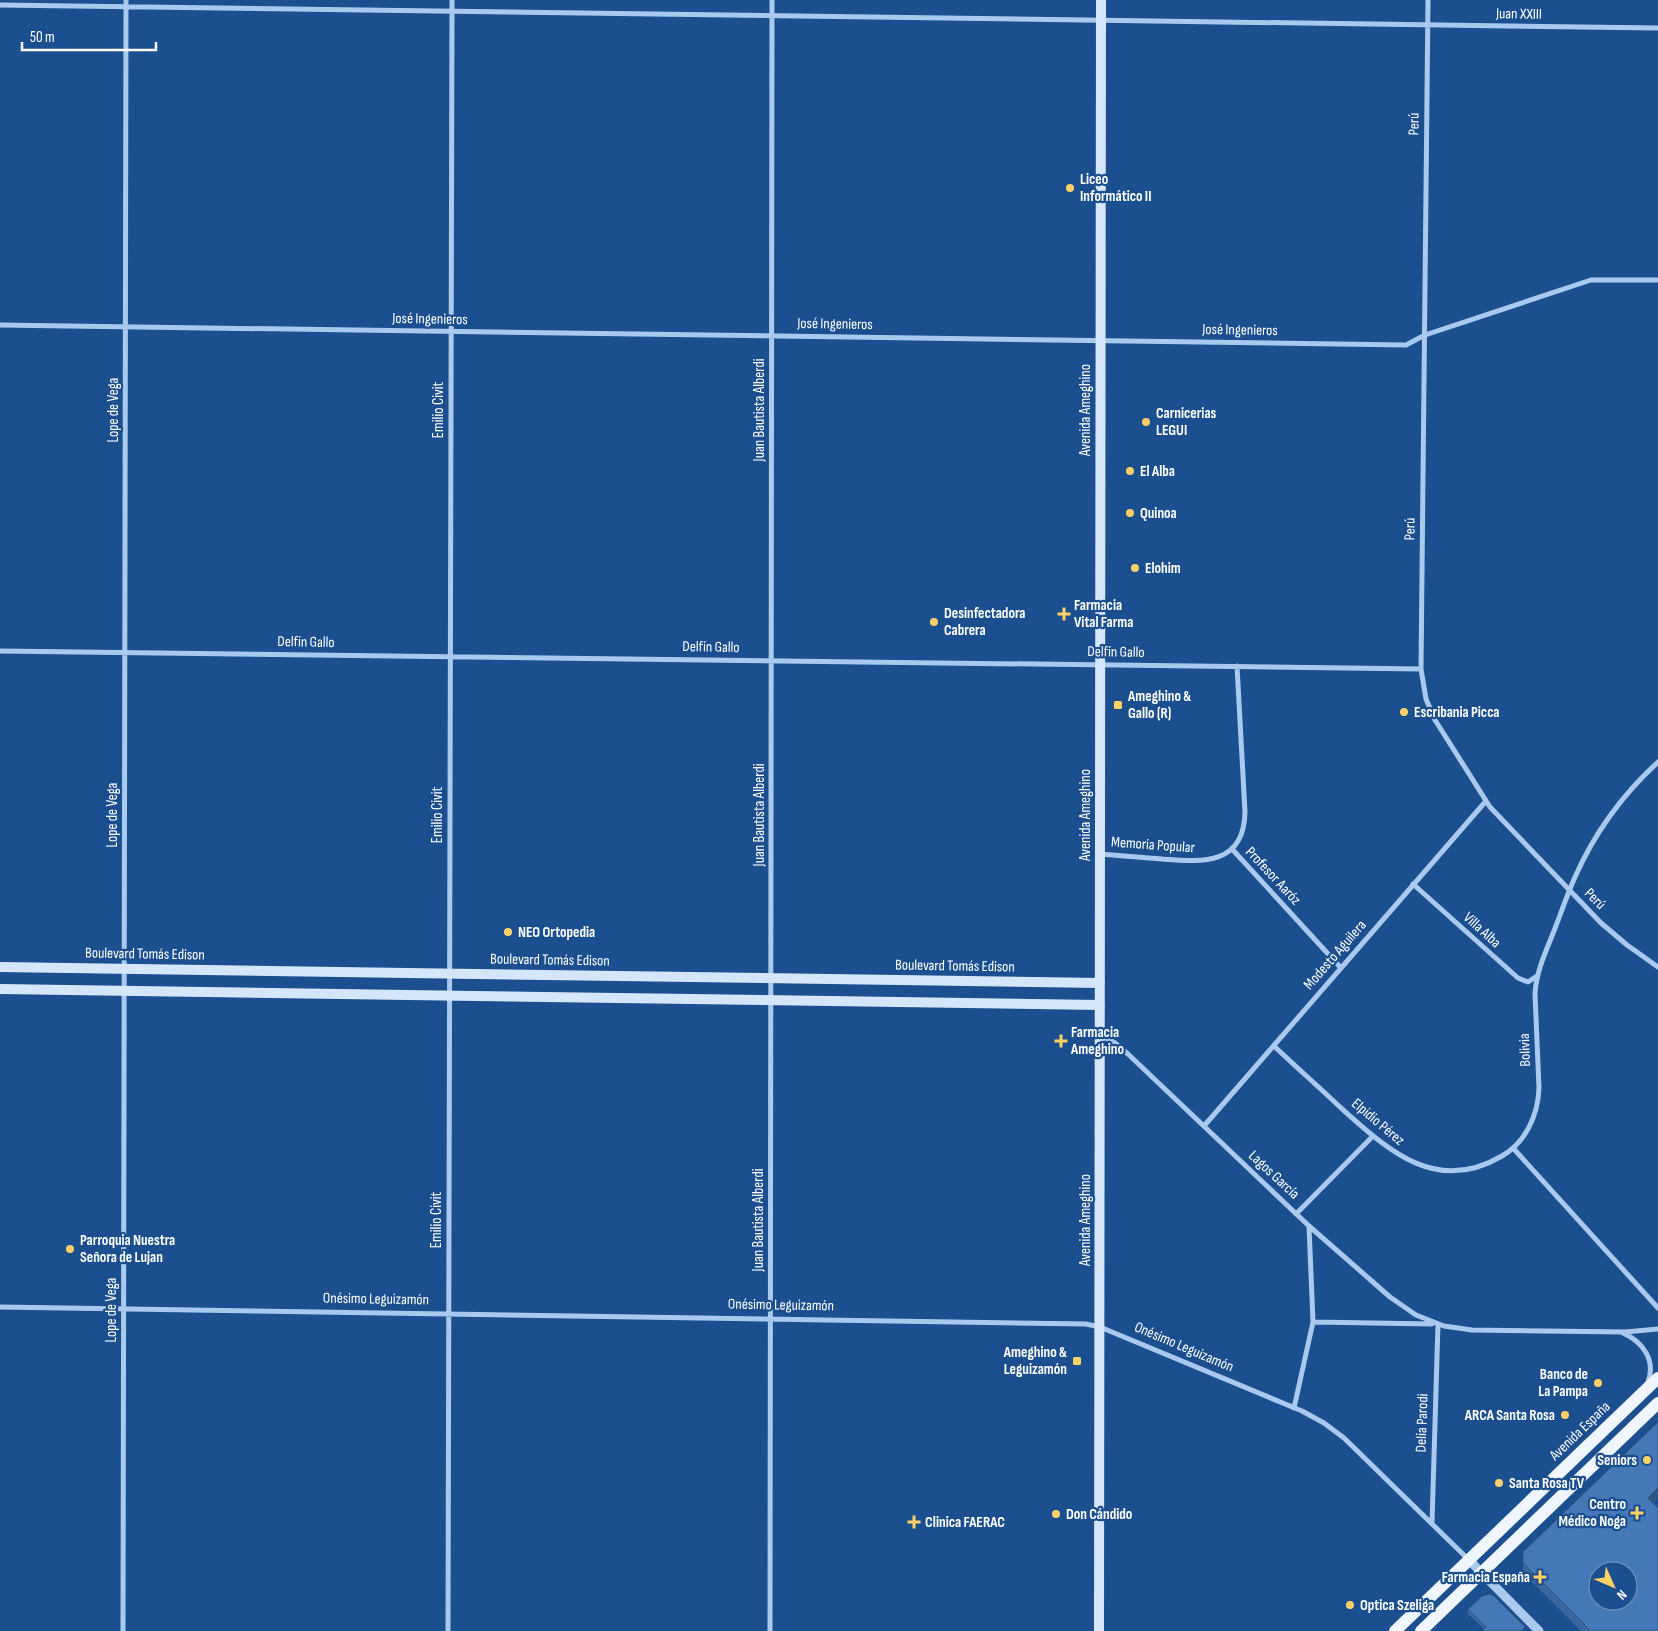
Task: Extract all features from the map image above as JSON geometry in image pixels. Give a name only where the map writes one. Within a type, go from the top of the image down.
[{"type":"main road","name":"Avenida Ameghino","points":[[1099,1631],[1101,0]]},
{"type":"main road","name":"Boulevard Tomás Edison","points":[[0,967],[1100,983]]},
{"type":"main road","points":[[0,989],[1100,1005]]},
{"type":"main road","name":"Avenida España","points":[[1395,1631],[1658,1378]]},
{"type":"main road","points":[[1421,1631],[1658,1403]]},
{"type":"street","name":"Lope de Vega","points":[[123,1631],[126,0]]},
{"type":"street","name":"Emilio Civit","points":[[448,1631],[452,0]]},
{"type":"street","name":"Juan Bautista Alberdi","points":[[770,1631],[772,0]]},
{"type":"street","name":"Perú","points":[[1428,0],[1421,669],[1426,699],[1435,720],[1486,800],[1502,821],[1613,934],[1658,967]]},
{"type":"street","name":"Juan XXIII","points":[[0,5],[1658,28]]},
{"type":"street","name":"José Ingenieros","points":[[0,325],[1406,345],[1425,335],[1591,280],[1658,280]]},
{"type":"street","name":"Delfín Gallo","points":[[0,651],[1421,669]]},
{"type":"street","name":"Profesor Aaróz","points":[[1237,666],[1245,819],[1239,838],[1232,849],[1341,968]]},
{"type":"street","name":"Bolivia","points":[[1513,1148],[1529,1128],[1538,1104],[1535,994],[1537,976],[1570,891],[1591,847],[1609,818],[1631,790],[1658,762]]},
{"type":"street","name":"Modesto Aguilera","points":[[1204,1126],[1486,800]]},
{"type":"street","name":"Memoria Popular","points":[[1100,854],[1200,861],[1221,856],[1232,849]]},
{"type":"street","name":"Villa Alba","points":[[1413,884],[1518,978],[1528,982],[1537,976]]},
{"type":"street","name":"Lagos García","points":[[1100,1034],[1122,1048],[1296,1214],[1396,1302],[1416,1315],[1438,1324]]},
{"type":"street","name":"Elpidio Pérez","points":[[1274,1046],[1373,1136],[1402,1157],[1419,1165],[1437,1169],[1458,1170],[1478,1166],[1497,1159],[1513,1148]]},
{"type":"street","points":[[1296,1214],[1373,1136]]},
{"type":"street","points":[[1513,1148],[1658,1308]]},
{"type":"street","points":[[1294,1408],[1313,1322],[1309,1226]]},
{"type":"street","name":"Onésimo Leguizamón","points":[[0,1307],[1072,1322],[1100,1327],[1294,1408],[1324,1423],[1344,1438],[1432,1523],[1539,1631]]},
{"type":"street","name":"Lagos García","points":[[1313,1322],[1438,1324],[1472,1330],[1632,1332],[1658,1329]]},
{"type":"street","name":"Delia Parodi","points":[[1432,1523],[1438,1324]]},
{"type":"street","points":[[1618,1332],[1628,1335],[1640,1344],[1650,1362],[1649,1378],[1638,1398]]},
{"type":"building","points":[[1658,1422],[1658,1488],[1648,1498],[1658,1508],[1658,1631],[1591,1631],[1523,1563],[1523,1552]]},
{"type":"building","points":[[1490,1594],[1525,1627],[1521,1631],[1482,1631],[1486,1627],[1468,1609],[1482,1596]]},
{"type":"place","name":"Liceo Informático II","points":[[1070,188]]},
{"type":"place","name":"Carnicerias LEGUI","points":[[1146,422]]},
{"type":"place","name":"El Alba","points":[[1130,471]]},
{"type":"place","name":"Quinoa","points":[[1130,513]]},
{"type":"place","name":"Elohim","points":[[1135,568]]},
{"type":"place","name":"Farmacia Vital Farma","points":[[1064,614]]},
{"type":"place","name":"Desinfectadora Cabrera","points":[[934,622]]},
{"type":"place","name":"Ameghino & Gallo (R)","points":[[1118,705]]},
{"type":"place","name":"Escribania Picca","points":[[1404,712]]},
{"type":"place","name":"NEO Ortopedia","points":[[508,932]]},
{"type":"place","name":"Farmacia Ameghino","points":[[1061,1041]]},
{"type":"place","name":"Parroquia Nuestra Señora de Lujan","points":[[70,1249]]},
{"type":"place","name":"Ameghino & Leguizamón","points":[[1077,1361]]},
{"type":"place","name":"Banco de La Pampa","points":[[1598,1383]]},
{"type":"place","name":"ARCA Santa Rosa","points":[[1565,1415]]},
{"type":"place","name":"Seniors","points":[[1647,1460]]},
{"type":"place","name":"Santa Rosa TV","points":[[1499,1483]]},
{"type":"place","name":"Centro Médico Noga","points":[[1637,1513]]},
{"type":"place","name":"Don Cándido","points":[[1056,1514]]},
{"type":"place","name":"Clinica FAERAC","points":[[914,1522]]},
{"type":"place","name":"Farmacia España","points":[[1540,1577]]},
{"type":"place","name":"Optica Szeliga","points":[[1350,1605]]}]
